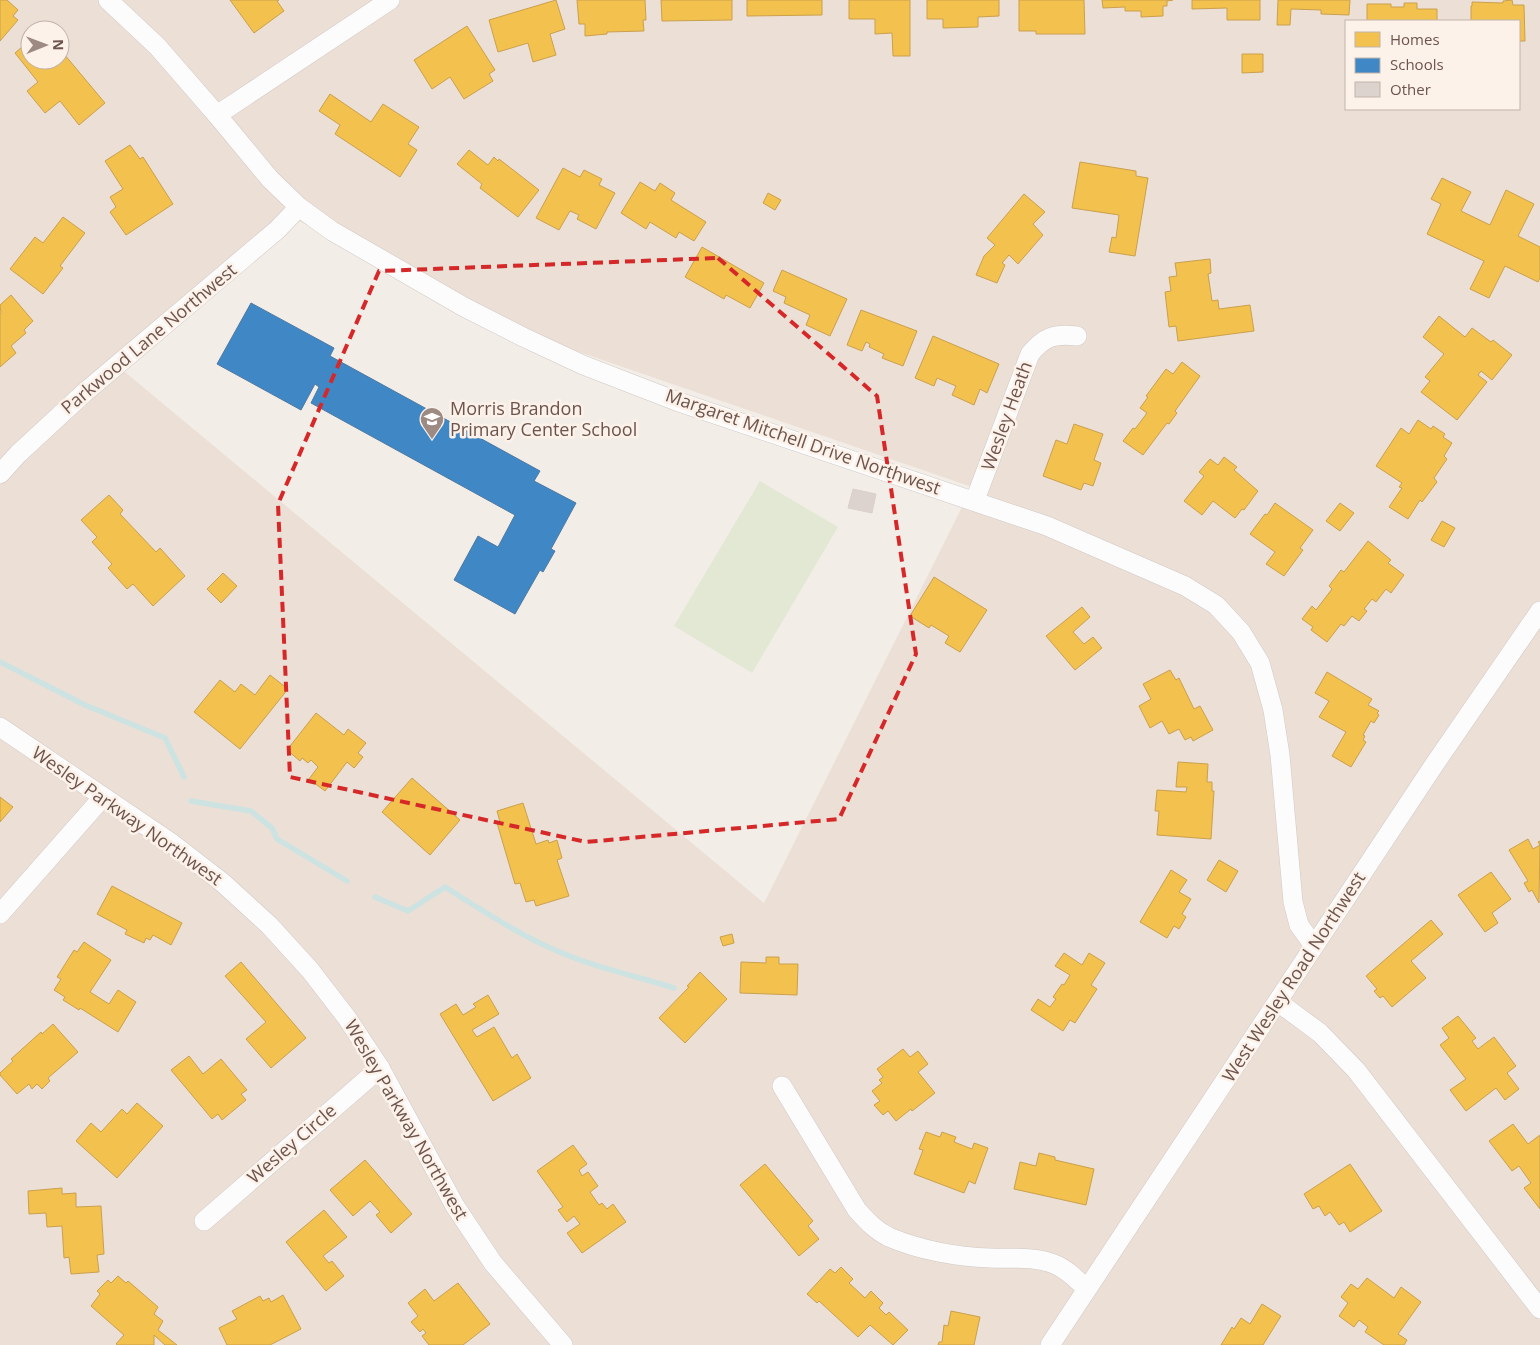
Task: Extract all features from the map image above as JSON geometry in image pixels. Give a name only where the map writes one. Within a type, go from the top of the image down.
[{"type":"street","name":"Margaret Mitchell Drive Northwest","points":[[108,0],[156,46],[270,178],[299,208],[332,231],[464,307],[523,338],[584,365],[676,401],[975,500],[1047,526],[1185,586],[1216,605],[1241,632],[1260,663],[1273,710],[1280,755],[1293,902],[1300,925],[1314,946]]},
{"type":"street","points":[[217,115],[390,0]]},
{"type":"street","name":"Parkwood Lane Northwest","points":[[0,474],[18,454],[84,392],[277,230],[299,208]]},
{"type":"street","name":"Wesley Heath","points":[[975,500],[1030,354],[1038,344],[1049,338],[1062,334],[1077,336]]},
{"type":"street","name":"West Wesley Road Northwest","points":[[1050,1345],[1434,765],[1540,611]]},
{"type":"street","name":"Wesley Parkway Northwest","points":[[0,727],[170,842],[269,925],[315,977],[347,1018],[380,1068],[455,1206],[493,1263],[563,1345]]},
{"type":"street","points":[[0,914],[103,797]]},
{"type":"street","points":[[1278,1002],[1320,1033],[1356,1070],[1540,1309]]},
{"type":"street","name":"Wesley Circle","points":[[204,1220],[380,1068]]},
{"type":"street","points":[[782,1086],[857,1210],[871,1226],[888,1237],[950,1253],[988,1258],[1036,1259],[1055,1264],[1069,1273],[1087,1290]]},
{"type":"highlighted area","points":[[718,258],[877,396],[916,654],[839,819],[586,842],[290,777],[278,504],[379,271]]},
{"type":"shaded area","points":[[0,0],[1540,0],[1540,1345],[0,1345]],"holes":[[[295,219],[524,333],[972,487],[764,903],[114,363]]]},
{"type":"green space","points":[[760,481],[838,527],[752,673],[674,626]]},
{"type":"building: Homes","points":[[0,0],[7,0],[18,10],[13,16],[18,20],[0,41]]},
{"type":"building: Homes","points":[[230,0],[279,0],[277,1],[284,11],[254,33]]},
{"type":"building: Homes","points":[[556,0],[565,29],[550,34],[556,55],[533,62],[528,43],[498,52],[489,20]]},
{"type":"building: Homes","points":[[577,0],[645,0],[646,20],[643,20],[644,31],[607,32],[607,34],[585,36],[585,24],[579,24]]},
{"type":"building: Homes","points":[[661,0],[732,0],[732,20],[662,21]]},
{"type":"building: Homes","points":[[747,0],[822,0],[822,15],[747,16]]},
{"type":"building: Homes","points":[[849,0],[910,0],[910,56],[893,56],[892,33],[875,34],[875,19],[849,19]]},
{"type":"building: Homes","points":[[927,0],[999,0],[999,16],[978,17],[978,27],[943,28],[943,19],[927,19]]},
{"type":"building: Homes","points":[[1019,0],[1084,0],[1085,34],[1036,34],[1036,31],[1019,31]]},
{"type":"building: Homes","points":[[1102,0],[1173,0],[1167,1],[1167,6],[1163,6],[1163,16],[1141,17],[1141,11],[1125,11],[1125,7],[1103,8]]},
{"type":"building: Homes","points":[[1192,0],[1260,0],[1260,20],[1227,20],[1227,8],[1192,9]]},
{"type":"building: Homes","points":[[1278,0],[1350,0],[1349,15],[1321,14],[1321,10],[1291,9],[1290,25],[1277,25]]},
{"type":"building: Homes","points":[[1512,0],[1513,5],[1524,5],[1525,41],[1520,41],[1520,20],[1471,20],[1472,2],[1503,3],[1503,1]]},
{"type":"building: Homes","points":[[1404,3],[1417,3],[1417,9],[1437,9],[1437,20],[1367,20],[1367,4],[1391,4],[1391,7],[1404,7]]},
{"type":"building: Homes","points":[[467,26],[495,70],[489,74],[493,81],[464,99],[450,77],[432,89],[414,60]]},
{"type":"building: Homes","points":[[20,49],[20,59],[15,53]]},
{"type":"building: Homes","points":[[1242,54],[1263,54],[1263,72],[1242,73]]},
{"type":"building: Homes","points":[[70,61],[105,103],[79,125],[60,101],[45,113],[27,91],[38,82],[28,70],[70,70]]},
{"type":"building: Homes","points":[[330,94],[371,122],[383,104],[419,127],[408,144],[417,150],[400,177],[335,134],[340,125],[319,111]]},
{"type":"building: Homes","points":[[130,145],[140,159],[143,157],[173,204],[126,235],[110,212],[116,207],[110,197],[123,189],[105,161]]},
{"type":"building: Homes","points":[[469,150],[488,165],[494,157],[498,161],[499,159],[539,190],[518,217],[480,188],[482,184],[457,164]]},
{"type":"building: Homes","points":[[1080,162],[1136,171],[1136,176],[1148,178],[1135,256],[1109,252],[1112,237],[1116,238],[1119,215],[1072,208]]},
{"type":"building: Homes","points":[[563,168],[580,177],[584,170],[602,179],[599,185],[615,193],[596,229],[577,219],[579,215],[570,211],[559,230],[536,218]]},
{"type":"building: Homes","points":[[1442,178],[1471,192],[1461,211],[1490,225],[1506,190],[1534,204],[1518,236],[1540,247],[1540,278],[1538,282],[1505,266],[1489,298],[1470,289],[1484,261],[1427,234],[1441,204],[1431,199]]},
{"type":"building: Homes","points":[[640,182],[655,191],[660,183],[675,193],[671,200],[706,222],[694,241],[679,232],[676,238],[650,222],[646,229],[621,213]]},
{"type":"building: Homes","points":[[768,193],[781,200],[775,210],[763,203]]},
{"type":"building: Homes","points":[[1024,194],[1045,212],[1033,224],[1043,235],[1018,264],[1009,255],[1002,263],[1005,265],[997,283],[976,275],[984,256],[995,245],[987,238]]},
{"type":"building: Homes","points":[[63,217],[85,233],[60,266],[63,268],[43,294],[10,269],[35,237],[43,243]]},
{"type":"building: Homes","points":[[702,247],[764,283],[750,308],[726,295],[724,299],[685,277]]},
{"type":"building: Homes","points":[[1210,259],[1211,273],[1208,274],[1212,301],[1218,300],[1219,309],[1250,305],[1254,331],[1178,341],[1176,326],[1169,327],[1165,292],[1171,291],[1169,277],[1177,276],[1175,263]]},
{"type":"building: Homes","points":[[782,270],[847,299],[830,336],[806,325],[810,315],[784,303],[786,297],[773,291]]},
{"type":"building: Homes","points":[[11,295],[33,321],[24,330],[26,333],[11,346],[16,353],[0,367],[0,305]]},
{"type":"building: Homes","points":[[861,310],[917,331],[903,366],[882,358],[884,354],[869,347],[870,344],[866,342],[862,351],[847,345]]},
{"type":"building: Homes","points":[[1439,316],[1465,337],[1472,328],[1491,342],[1493,340],[1512,355],[1492,380],[1481,371],[1478,375],[1487,382],[1457,420],[1421,392],[1430,381],[1425,377],[1444,354],[1423,337]]},
{"type":"building: Homes","points":[[933,336],[999,364],[987,393],[980,389],[974,405],[952,395],[956,386],[937,378],[934,386],[915,378]]},
{"type":"building: Homes","points":[[1182,362],[1200,376],[1175,411],[1177,413],[1143,455],[1123,441],[1147,413],[1140,408],[1148,397],[1146,396],[1166,369],[1173,374]]},
{"type":"building: Homes","points":[[1418,420],[1431,429],[1433,426],[1445,434],[1443,437],[1452,443],[1444,456],[1447,459],[1434,478],[1437,482],[1422,502],[1420,500],[1408,519],[1389,507],[1402,488],[1399,487],[1402,483],[1376,466],[1401,428],[1409,434]]},
{"type":"building: Homes","points":[[1074,424],[1103,434],[1094,460],[1101,463],[1093,486],[1084,483],[1081,490],[1043,476],[1056,440],[1067,444]]},
{"type":"building: Homes","points":[[1224,457],[1237,467],[1234,470],[1258,491],[1244,510],[1242,509],[1235,518],[1213,501],[1202,515],[1184,501],[1204,476],[1199,472],[1210,459],[1218,465]]},
{"type":"building: Homes","points":[[109,495],[123,510],[120,514],[156,552],[160,548],[185,576],[153,606],[133,584],[127,589],[108,568],[112,564],[92,542],[97,537],[81,520]]},
{"type":"building: Homes","points":[[1275,503],[1313,530],[1300,548],[1303,550],[1284,576],[1266,564],[1275,552],[1250,534]]},
{"type":"building: Homes","points":[[1340,503],[1354,513],[1340,531],[1326,521]]},
{"type":"building: Homes","points":[[1442,521],[1455,528],[1444,547],[1431,540]]},
{"type":"building: Homes","points":[[1368,541],[1391,560],[1388,563],[1404,575],[1391,593],[1386,589],[1376,602],[1372,599],[1364,609],[1367,611],[1359,621],[1352,616],[1344,626],[1341,624],[1327,642],[1311,630],[1313,627],[1302,619],[1312,606],[1316,610],[1332,589],[1329,586],[1341,570],[1344,572]]},
{"type":"building: Homes","points":[[223,573],[237,586],[221,603],[207,589]]},
{"type":"building: Homes","points":[[934,577],[987,610],[960,652],[945,643],[949,636],[931,625],[929,628],[910,616]]},
{"type":"building: Homes","points":[[1082,607],[1090,617],[1073,632],[1084,644],[1093,637],[1102,648],[1075,670],[1046,636]]},
{"type":"building: Homes","points":[[1170,670],[1176,680],[1179,678],[1194,709],[1200,706],[1213,730],[1193,741],[1191,737],[1185,740],[1179,729],[1169,734],[1162,721],[1150,728],[1139,706],[1151,699],[1143,684]]},
{"type":"building: Homes","points":[[1327,672],[1372,699],[1368,705],[1379,711],[1377,713],[1379,715],[1374,723],[1371,721],[1363,735],[1365,736],[1363,740],[1366,742],[1351,767],[1332,756],[1346,732],[1319,717],[1329,701],[1315,693]]},
{"type":"building: Homes","points":[[270,675],[288,689],[240,749],[194,712],[220,680],[235,692],[241,684],[255,695]]},
{"type":"building: Homes","points":[[316,713],[344,735],[348,729],[366,743],[358,753],[363,757],[355,767],[347,762],[325,791],[309,779],[318,767],[311,760],[308,763],[302,758],[300,761],[287,750]]},
{"type":"building: Homes","points":[[1178,762],[1208,764],[1207,782],[1212,782],[1212,791],[1214,791],[1211,839],[1157,835],[1159,811],[1155,811],[1157,790],[1186,792],[1187,787],[1176,787]]},
{"type":"building: Homes","points":[[412,778],[460,820],[430,855],[382,812]]},
{"type":"building: Homes","points":[[0,797],[13,807],[0,822]]},
{"type":"building: Homes","points":[[523,803],[536,844],[548,840],[549,843],[557,840],[562,858],[557,860],[569,896],[536,906],[534,900],[526,902],[520,883],[515,884],[497,823],[500,822],[497,811]]},
{"type":"building: Homes","points":[[1528,839],[1533,849],[1540,845],[1539,903],[1532,890],[1529,892],[1524,883],[1528,881],[1509,850]]},
{"type":"building: Homes","points":[[1219,860],[1238,871],[1226,892],[1207,880]]},
{"type":"building: Homes","points":[[1171,870],[1187,880],[1179,892],[1191,899],[1182,914],[1186,917],[1179,929],[1174,926],[1167,938],[1140,922]]},
{"type":"building: Homes","points":[[1491,872],[1511,899],[1492,913],[1498,923],[1485,932],[1458,895]]},
{"type":"building: Homes","points":[[112,886],[182,923],[171,945],[153,935],[150,940],[146,938],[144,943],[125,934],[127,930],[97,914]]},
{"type":"building: Homes","points":[[1431,920],[1443,934],[1411,961],[1426,978],[1392,1007],[1383,996],[1380,998],[1374,991],[1377,989],[1366,976]]},
{"type":"building: Homes","points":[[732,934],[734,943],[723,946],[720,937]]},
{"type":"building: Homes","points":[[84,942],[111,960],[90,992],[109,1004],[118,990],[136,1002],[118,1032],[80,1008],[79,1010],[63,1000],[65,997],[54,990],[61,979],[57,977],[74,950],[77,952]]},
{"type":"building: Homes","points":[[1064,953],[1082,965],[1089,953],[1105,963],[1091,985],[1097,989],[1075,1023],[1070,1020],[1063,1031],[1031,1010],[1038,999],[1050,1007],[1056,999],[1053,997],[1070,975],[1055,966]]},
{"type":"building: Homes","points":[[766,957],[779,957],[779,964],[798,964],[797,995],[740,993],[741,962],[766,963]]},
{"type":"building: Homes","points":[[241,962],[306,1038],[271,1068],[246,1039],[266,1022],[225,976]]},
{"type":"building: Homes","points":[[700,972],[727,999],[685,1043],[659,1018],[689,987],[687,986]]},
{"type":"building: Homes","points":[[488,995],[499,1014],[472,1030],[477,1037],[494,1027],[512,1058],[517,1054],[531,1078],[493,1101],[440,1014],[456,1004],[463,1015],[476,1007],[473,1004]]},
{"type":"building: Homes","points":[[1458,1016],[1476,1038],[1472,1041],[1478,1049],[1494,1037],[1516,1066],[1507,1073],[1519,1089],[1505,1100],[1496,1088],[1466,1111],[1450,1090],[1466,1079],[1440,1045],[1449,1038],[1442,1028]]},
{"type":"building: Homes","points":[[53,1024],[78,1052],[48,1078],[50,1081],[42,1089],[37,1084],[32,1089],[29,1084],[17,1094],[0,1073],[13,1061],[11,1059],[41,1032],[42,1034]]},
{"type":"building: Homes","points":[[903,1049],[910,1057],[918,1051],[928,1064],[918,1072],[935,1093],[896,1121],[888,1111],[883,1115],[874,1105],[880,1101],[872,1091],[882,1083],[879,1080],[883,1077],[877,1069]]},
{"type":"building: Homes","points":[[189,1056],[203,1074],[221,1059],[247,1090],[241,1094],[246,1100],[222,1120],[218,1114],[212,1119],[171,1070]]},
{"type":"building: Homes","points":[[137,1103],[163,1126],[117,1178],[76,1141],[91,1123],[101,1132],[122,1109],[127,1114]]},
{"type":"building: Homes","points":[[1513,1124],[1528,1144],[1540,1135],[1540,1209],[1524,1188],[1531,1183],[1519,1166],[1512,1171],[1489,1141]]},
{"type":"building: Homes","points":[[926,1132],[940,1137],[942,1132],[956,1137],[954,1142],[972,1149],[974,1143],[988,1148],[975,1184],[969,1181],[964,1193],[914,1174],[923,1150],[919,1149]]},
{"type":"building: Homes","points":[[573,1145],[587,1164],[579,1170],[582,1176],[588,1172],[598,1186],[590,1192],[599,1205],[602,1203],[607,1209],[613,1204],[626,1222],[582,1253],[567,1233],[580,1224],[574,1216],[567,1222],[558,1210],[563,1207],[537,1171]]},
{"type":"building: Homes","points":[[1039,1153],[1055,1157],[1055,1160],[1094,1169],[1086,1205],[1014,1189],[1020,1162],[1036,1166]]},
{"type":"building: Homes","points":[[365,1160],[412,1214],[391,1233],[376,1215],[380,1212],[370,1201],[353,1216],[330,1190]]},
{"type":"building: Homes","points":[[765,1164],[813,1221],[808,1226],[819,1239],[799,1256],[740,1185]]},
{"type":"building: Homes","points":[[1350,1164],[1382,1211],[1350,1232],[1344,1222],[1339,1225],[1330,1212],[1325,1216],[1319,1206],[1313,1209],[1304,1194]]},
{"type":"building: Homes","points":[[62,1188],[62,1194],[76,1193],[76,1207],[101,1206],[104,1254],[97,1255],[99,1272],[71,1274],[69,1257],[64,1258],[62,1226],[47,1227],[46,1213],[29,1214],[28,1191]]},
{"type":"building: Homes","points":[[324,1210],[347,1237],[323,1256],[329,1263],[332,1261],[344,1276],[326,1291],[286,1242]]},
{"type":"building: Homes","points":[[841,1267],[853,1279],[849,1283],[865,1298],[871,1291],[883,1303],[879,1308],[886,1315],[889,1312],[908,1330],[893,1345],[870,1325],[858,1337],[819,1301],[817,1303],[807,1294],[830,1269],[835,1273]]},
{"type":"building: Homes","points":[[118,1276],[126,1283],[128,1281],[158,1307],[154,1314],[163,1321],[158,1330],[177,1345],[165,1345],[154,1335],[154,1345],[116,1344],[124,1335],[91,1306],[100,1294],[97,1291],[108,1280],[111,1283]]},
{"type":"building: Homes","points":[[1367,1278],[1394,1298],[1401,1287],[1421,1302],[1398,1334],[1407,1340],[1404,1345],[1384,1345],[1365,1332],[1368,1327],[1359,1320],[1354,1327],[1339,1316],[1348,1303],[1341,1297],[1351,1284],[1358,1289]]},
{"type":"building: Homes","points":[[458,1283],[490,1324],[463,1345],[429,1345],[422,1336],[426,1333],[423,1329],[420,1332],[411,1322],[418,1316],[408,1303],[425,1289],[434,1301]]},
{"type":"building: Homes","points":[[283,1295],[301,1329],[270,1345],[227,1345],[219,1328],[237,1319],[232,1311],[260,1296],[263,1301],[269,1298],[271,1302]]},
{"type":"building: Homes","points":[[1262,1304],[1281,1316],[1263,1345],[1221,1345],[1232,1327],[1234,1329],[1241,1318],[1250,1324]]},
{"type":"building: Homes","points":[[951,1311],[980,1317],[974,1345],[938,1345],[939,1342],[942,1342],[944,1325],[948,1326]]},
{"type":"building: Schools","name":"Morris Brandon Primary Center School","points":[[251,303],[334,348],[330,356],[540,471],[534,481],[576,503],[551,549],[555,551],[543,572],[540,570],[515,614],[454,580],[478,536],[498,547],[515,515],[311,403],[319,387],[315,384],[301,410],[217,364]]},
{"type":"building: Other","points":[[853,489],[876,494],[872,513],[848,508]]},
{"type":"waterway","points":[[0,662],[85,705],[165,738],[184,777]]},
{"type":"waterway","points":[[191,801],[251,811],[272,828],[277,839],[347,881]]},
{"type":"waterway","points":[[375,897],[408,911],[445,887],[539,943],[597,966],[674,988]]},
{"type":"place","name":"Morris Brandon Primary Center School","points":[[432,440]]}]
